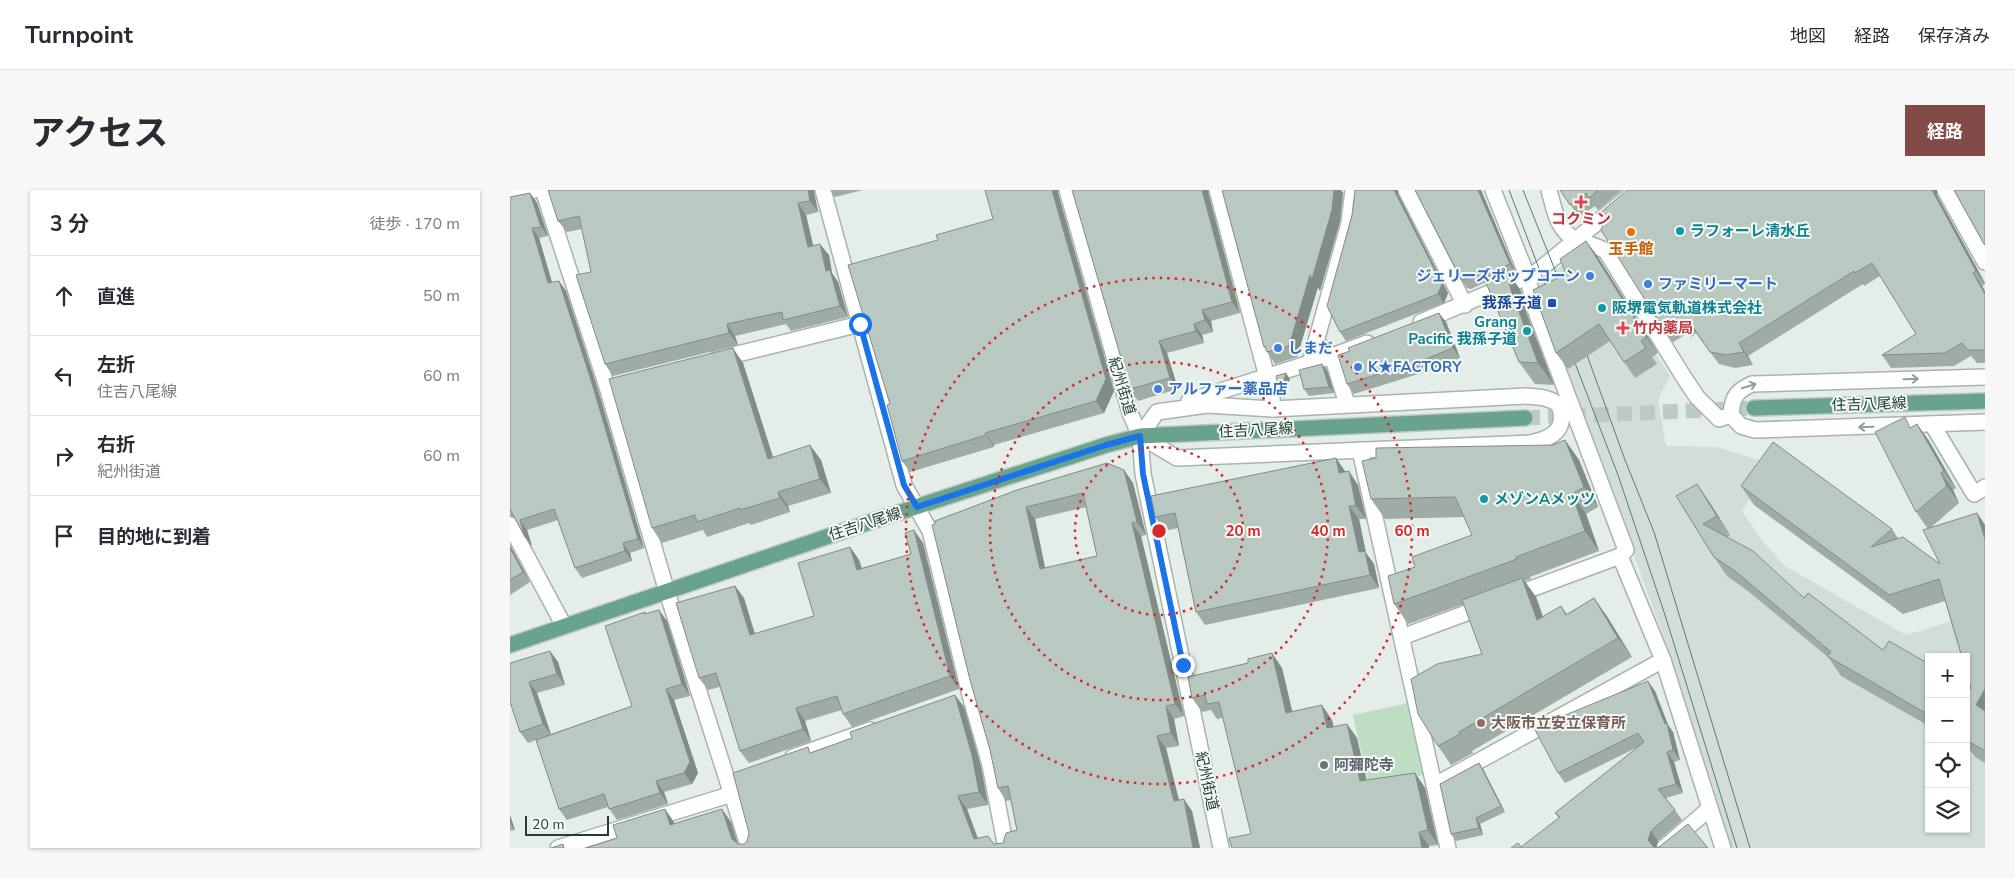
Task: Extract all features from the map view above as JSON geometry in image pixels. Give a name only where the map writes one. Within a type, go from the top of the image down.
[{"type":"main road","name":"住吉八尾線","points":[[1754,408],[1985,401]]},
{"type":"main road","name":"住吉八尾線","points":[[510,645],[917,507],[1106,445],[1140,436],[1525,418]]},
{"type":"street","points":[[510,197],[534,190]]},
{"type":"street","points":[[543,190],[607,386],[667,592],[749,848]]},
{"type":"street","points":[[823,190],[904,485],[930,531],[970,695],[990,765],[1006,848]]},
{"type":"street","name":"紀州街道","points":[[1067,190],[1130,413],[1140,436],[1143,474],[1221,848]]},
{"type":"street","points":[[1217,190],[1268,376],[1273,409]]},
{"type":"street","points":[[1310,363],[1350,223],[1353,190]]},
{"type":"street","points":[[1406,190],[1465,305]]},
{"type":"street","points":[[1402,637],[1620,556],[1626,550],[1535,309],[1528,278],[1493,190]]},
{"type":"street","points":[[1549,190],[1563,231],[1576,240],[1595,244],[1606,252],[1697,397],[1719,419],[1730,415]]},
{"type":"street","points":[[1403,329],[1528,278],[1637,190]]},
{"type":"street","points":[[1945,190],[1985,262]]},
{"type":"street","points":[[700,363],[860,324]]},
{"type":"street","points":[[1157,412],[1207,405],[1273,409],[1347,404],[1541,397],[1554,400],[1560,404],[1562,423],[1557,434],[1545,440],[1177,458],[1140,436],[1157,412],[1332,356],[1377,339]]},
{"type":"street","points":[[1332,356],[1347,404]]},
{"type":"street","points":[[1985,377],[1752,384],[1740,390],[1732,399],[1730,415],[1740,426],[1755,430],[1985,422]]},
{"type":"street","points":[[607,386],[625,382]]},
{"type":"street","points":[[1932,424],[1974,494],[1985,487]]},
{"type":"street","points":[[1360,450],[1448,848]]},
{"type":"street","points":[[510,525],[564,626]]},
{"type":"street","points":[[1620,556],[1663,660],[1723,848]]},
{"type":"street","points":[[1434,785],[1663,660]]},
{"type":"street","points":[[952,701],[970,695]]},
{"type":"street","points":[[783,761],[886,724]]},
{"type":"street","points":[[558,848],[730,787],[746,774]]},
{"type":"street","points":[[1664,848],[1710,808]]},
{"type":"shaded area","points":[[1576,254],[1592,256],[1670,376],[1658,399],[1666,446],[1717,447],[1772,464],[1742,511],[1764,543],[1785,566],[1906,635],[1985,611],[1985,848],[1725,848],[1674,666],[1534,288]]},
{"type":"green space","points":[[1408,703],[1423,775],[1369,787],[1353,715]]},
{"type":"building","points":[[548,190],[808,190],[810,201],[798,203],[808,247],[820,244],[826,271],[830,270],[840,306],[783,320],[782,312],[727,324],[729,333],[605,364],[576,275],[591,272],[579,216],[558,221]]},
{"type":"building","points":[[985,190],[1052,190],[1106,379],[1096,401],[985,433],[986,435],[902,461],[887,405],[890,404],[848,265],[938,240],[936,235],[993,219]]},
{"type":"building","points":[[1072,190],[1202,190],[1232,302],[1202,310],[1205,320],[1194,324],[1196,331],[1159,341],[1170,378],[1130,389]]},
{"type":"building","points":[[1222,190],[1334,190],[1332,210],[1312,279],[1310,275],[1289,346],[1267,352],[1264,347]]},
{"type":"building","points":[[1355,190],[1394,190],[1442,284],[1438,294],[1340,332],[1327,306],[1352,215]]},
{"type":"building","points":[[1415,190],[1478,190],[1510,264],[1487,274],[1485,270],[1464,280],[1461,279]]},
{"type":"building","points":[[1560,190],[1598,190],[1589,198],[1586,193],[1570,205]]},
{"type":"building","points":[[1627,190],[1932,190],[1976,271],[1973,273],[1985,294],[1985,350],[1968,350],[1962,343],[1945,353],[1882,355],[1916,334],[1872,263],[1855,273],[1854,271],[1739,343],[1744,352],[1726,355],[1710,352],[1688,320],[1682,324],[1679,320],[1664,330],[1601,230],[1605,219],[1600,213]]},
{"type":"building","points":[[1954,190],[1985,190],[1984,244]]},
{"type":"building","points":[[530,193],[541,227],[532,228],[548,283],[559,281],[591,380],[638,539],[623,543],[625,551],[575,568],[554,509],[520,520],[525,537],[510,509],[510,197]]},
{"type":"building","points":[[1586,241],[1646,337],[1641,341],[1646,348],[1624,362],[1599,324],[1556,353],[1533,290],[1566,274],[1560,259]]},
{"type":"building","points":[[1506,269],[1511,290],[1538,363],[1519,362],[1484,278]]},
{"type":"building","points":[[1439,313],[1453,348],[1421,361],[1347,384],[1338,355],[1350,351],[1348,348]]},
{"type":"building","points":[[733,348],[768,459],[810,445],[820,479],[778,492],[780,498],[740,510],[740,508],[697,522],[695,515],[652,528],[609,379]]},
{"type":"building","points":[[1322,364],[1329,387],[1304,389],[1299,370]]},
{"type":"building","points":[[1286,373],[1280,392],[1276,376]]},
{"type":"building","points":[[1905,417],[1910,428],[1917,424],[1944,471],[1941,473],[1947,486],[1916,512],[1875,432]]},
{"type":"building","points":[[1565,440],[1584,487],[1572,494],[1585,531],[1516,557],[1517,559],[1394,604],[1388,576],[1415,567],[1412,557],[1472,535],[1455,497],[1371,499],[1362,461],[1376,458],[1376,448],[1553,445]]},
{"type":"building","points":[[1773,442],[1892,529],[1871,547],[1903,537],[1940,564],[1923,530],[1977,513],[1985,539],[1985,689],[1976,705],[1985,711],[1985,751],[1970,742],[1970,653],[1961,653],[1939,579],[1889,595],[1741,486]]},
{"type":"building","points":[[1336,458],[1339,473],[1349,471],[1356,506],[1349,506],[1359,552],[1365,551],[1370,575],[1196,612],[1175,513],[1155,517],[1151,496]]},
{"type":"building","points":[[1107,463],[1124,470],[1137,522],[1132,523],[1175,704],[1166,706],[1171,733],[1157,736],[1174,801],[1184,799],[1193,848],[586,848],[617,838],[613,825],[665,809],[670,825],[722,809],[732,839],[738,844],[744,844],[749,833],[733,773],[808,747],[810,753],[852,738],[850,732],[955,695],[972,755],[979,792],[958,796],[974,839],[988,836],[994,844],[1003,843],[1006,833],[1017,830],[1008,786],[998,788],[932,525],[935,524],[935,521],[1017,490]],"holes":[[[1083,493],[1097,556],[1040,569],[1026,507]]]},
{"type":"building","points":[[1697,484],[1717,516],[1703,524],[1753,551],[1804,598],[1808,593],[1883,650],[1889,641],[1925,662],[1925,713],[1827,656],[1831,652],[1735,571],[1714,557],[1676,496]]},
{"type":"building","points":[[914,530],[950,676],[843,714],[837,696],[796,708],[803,729],[740,751],[716,673],[699,678],[676,603],[735,586],[750,635],[814,616],[798,563],[850,547],[857,570],[911,554],[905,533]]},
{"type":"building","points":[[510,548],[523,572],[510,580]]},
{"type":"building","points":[[1522,578],[1537,620],[1561,606],[1566,615],[1594,598],[1618,638],[1438,746],[1418,714],[1411,679],[1437,664],[1482,654],[1462,600]]},
{"type":"building","points":[[659,610],[682,684],[666,689],[690,762],[684,773],[656,781],[660,793],[609,809],[604,794],[559,809],[536,740],[632,706],[605,626],[645,612],[645,614]]},
{"type":"building","points":[[550,651],[557,674],[529,682],[543,724],[520,732],[510,702],[510,663]]},
{"type":"building","points":[[1272,653],[1286,713],[1322,705],[1327,728],[1347,724],[1360,781],[1415,773],[1428,830],[1419,832],[1422,848],[1232,848],[1229,838],[1251,834],[1219,702],[1207,704],[1205,695],[1192,698],[1188,677],[1248,663],[1248,659]]},
{"type":"building","points":[[1648,681],[1665,724],[1667,723],[1673,750],[1667,752],[1676,784],[1658,789],[1675,810],[1651,831],[1648,840],[1654,847],[1659,847],[1688,824],[1708,848],[1511,848],[1518,843],[1521,847],[1560,817],[1555,813],[1644,742],[1638,733],[1558,773],[1534,728]]},
{"type":"building","points":[[1479,763],[1501,806],[1476,818],[1479,828],[1451,834],[1440,784]]},
{"type":"building","points":[[563,844],[564,848],[551,848]]},
{"type":"tunnel","points":[[1525,418],[1754,408]]},
{"type":"tram line","points":[[1509,190],[1550,297]]},
{"type":"tram line","points":[[1523,190],[1563,290]]},
{"type":"tram line","points":[[1583,344],[1625,460],[1654,532],[1750,848]]},
{"type":"tram line","points":[[1570,350],[1618,475],[1665,615],[1737,848]]},
{"type":"place","name":"コクミン","points":[[1581,202]]},
{"type":"place","name":"ラフォーレ清水丘","points":[[1680,231]]},
{"type":"place","name":"玉手館","points":[[1631,232]]},
{"type":"place","name":"ジェリーズポップコーン","points":[[1590,276]]},
{"type":"place","name":"ファミリーマート","points":[[1648,284]]},
{"type":"place","name":"我孫子道","points":[[1552,303]]},
{"type":"place","name":"阪堺電気軌道株式会社","points":[[1602,308]]},
{"type":"place","name":"竹内薬局","points":[[1623,328]]},
{"type":"place","name":"Grang Pacific 我孫子道","points":[[1527,331]]},
{"type":"place","name":"しまだ","points":[[1278,348]]},
{"type":"place","name":"K★FACTORY","points":[[1358,367]]},
{"type":"place","name":"アルファー薬品店","points":[[1158,389]]},
{"type":"place","name":"メゾンAメッツ","points":[[1484,499]]},
{"type":"place","name":"大阪市立安立保育所","points":[[1481,723]]},
{"type":"place","name":"阿彌陀寺","points":[[1324,765]]},
{"type":"route","points":[[860,324],[904,485],[917,507],[1106,445],[1140,436],[1143,474],[1183,665]]}]
